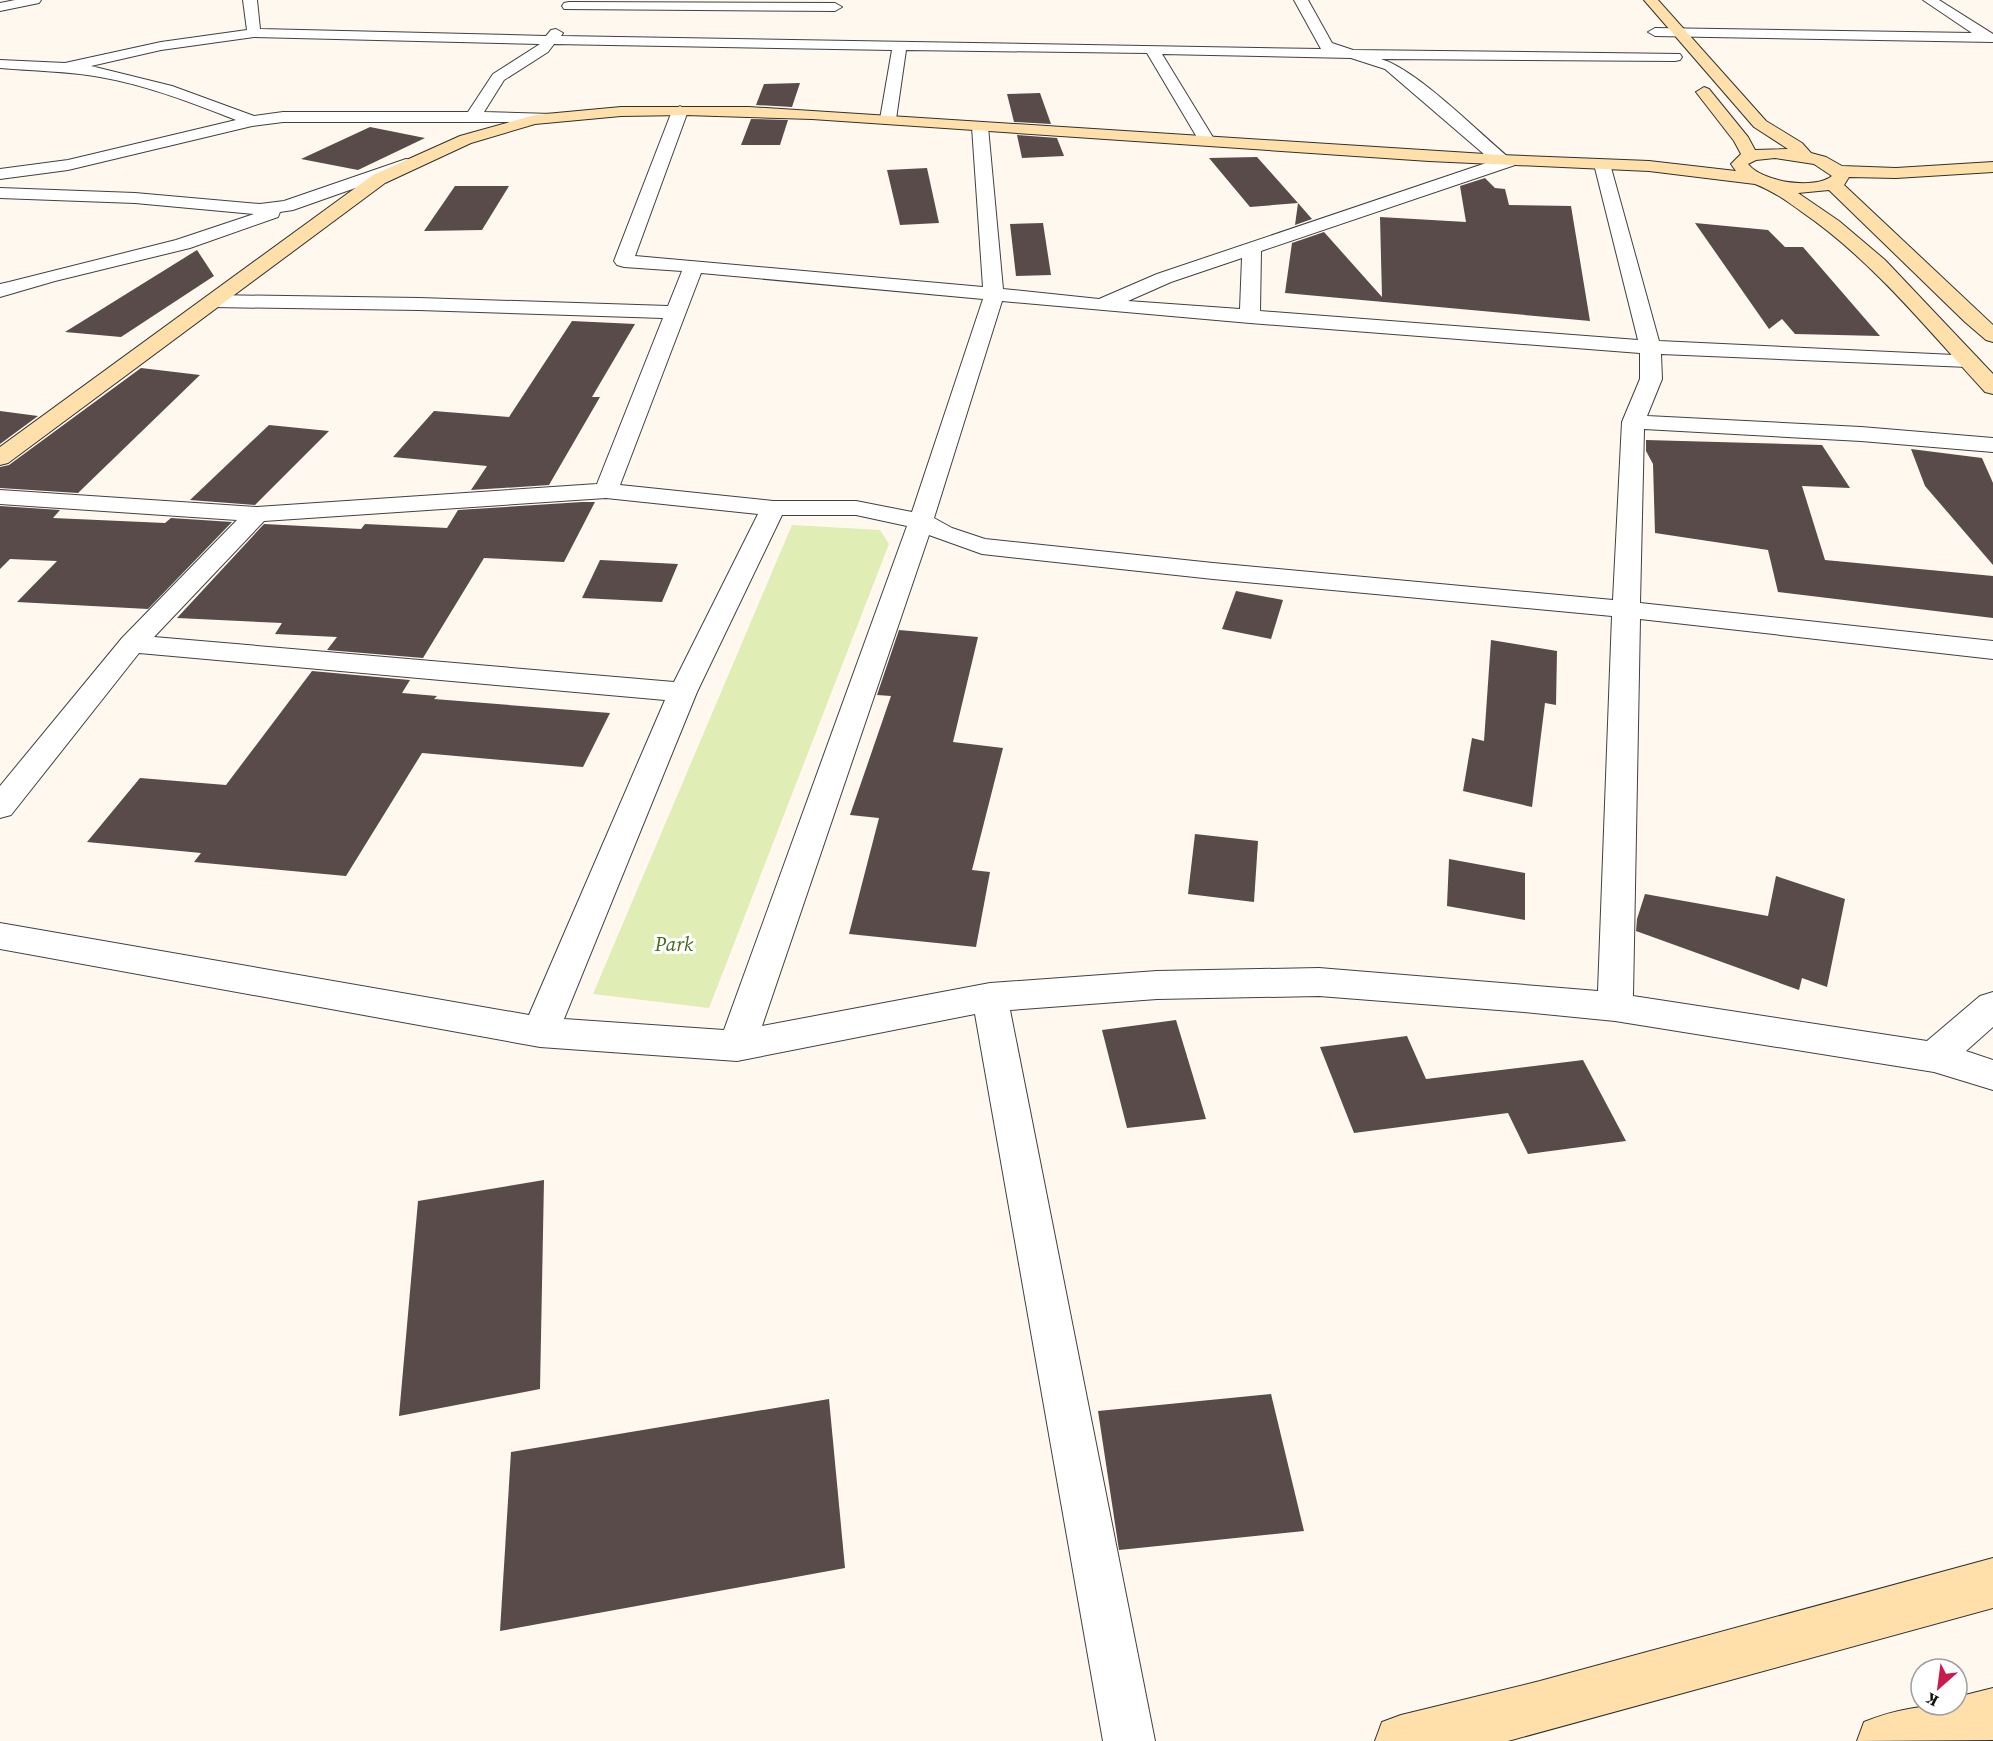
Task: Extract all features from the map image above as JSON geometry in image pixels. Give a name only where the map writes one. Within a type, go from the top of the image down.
[{"type":"street","points":[[0,7],[34,0]]},
{"type":"street","points":[[250,0],[254,33]]},
{"type":"street","points":[[1301,0],[1326,46],[1390,66],[1505,160]]},
{"type":"street","points":[[1651,0],[1760,124],[1796,147],[1806,158],[1835,178],[1953,302],[1993,336]]},
{"type":"street","points":[[1930,0],[1991,38]]},
{"type":"street","points":[[473,117],[498,77],[543,49],[560,27],[570,3],[836,3],[828,35]]},
{"type":"street","points":[[64,68],[161,46],[254,33],[551,39],[828,35],[900,46],[1152,49],[1679,61],[1652,28],[1680,32],[1991,38]]},
{"type":"street","points":[[1887,51],[1907,43],[1903,36]]},
{"type":"street","points":[[888,119],[900,46]]},
{"type":"street","points":[[1152,49],[1206,139]]},
{"type":"street","points":[[1695,50],[1718,50]]},
{"type":"street","points":[[0,64],[64,68],[123,78],[194,99],[252,121]]},
{"type":"street","points":[[1698,84],[1742,140],[1746,158]]},
{"type":"street","points":[[680,111],[624,261],[824,278],[994,296],[1650,348],[1968,361]]},
{"type":"street","points":[[0,174],[68,165],[252,121],[283,117],[336,115],[547,117],[680,111],[813,113],[980,127],[1206,139],[1505,160],[1651,166],[1808,188],[1835,178],[1993,167]]},
{"type":"street","points":[[0,291],[37,278],[130,258],[190,242],[242,225],[287,206],[507,125],[547,117]]},
{"type":"street","points":[[737,1046],[921,521],[994,296],[980,127]]},
{"type":"street","points":[[1651,166],[1746,158],[1775,153],[1806,158]]},
{"type":"street","points":[[1746,158],[1739,164],[1741,169],[1767,182],[1833,225],[1878,264],[1993,387]]},
{"type":"street","points":[[1102,305],[1164,278],[1505,160]]},
{"type":"street","points":[[0,458],[379,179],[406,164]]},
{"type":"street","points":[[1602,164],[1650,348],[1651,379],[1633,422],[1624,609],[1615,1007]]},
{"type":"street","points":[[0,193],[135,198],[260,209],[287,206]]},
{"type":"street","points":[[1250,317],[1252,248]]},
{"type":"street","points":[[606,491],[693,268]]},
{"type":"street","points":[[213,301],[419,304],[676,312]]},
{"type":"street","points":[[1633,422],[1861,434],[1993,445]]},
{"type":"street","points":[[0,497],[257,514],[606,491],[773,508],[856,508],[921,521],[942,533],[982,546],[1213,571],[1624,609],[1993,650]]},
{"type":"street","points":[[540,1032],[683,692],[773,508]]},
{"type":"street","points":[[0,807],[132,644],[257,514]]},
{"type":"street","points":[[132,644],[683,692]]},
{"type":"street","points":[[0,936],[540,1032],[737,1046],[990,998],[1157,985],[1319,982],[1615,1007],[1934,1057],[1993,1076]]},
{"type":"street","points":[[990,998],[1129,1741]]},
{"type":"street","points":[[1934,1057],[1993,1006]]},
{"type":"street","points":[[1401,1741],[1540,1707],[1993,1583]]},
{"type":"street","points":[[1883,1741],[1993,1714]]},
{"type":"green space","name":"Park","points":[[792,525],[880,530],[889,544],[709,1008],[593,994]]},
{"type":"building","points":[[800,83],[792,107],[756,105],[764,84]]},
{"type":"building","points":[[1040,93],[1051,124],[1014,122],[1007,94]]},
{"type":"building","points":[[751,119],[788,120],[780,145],[741,145]]},
{"type":"building","points":[[370,127],[425,138],[358,170],[301,159]]},
{"type":"building","points":[[1017,135],[1057,138],[1064,156],[1022,158]]},
{"type":"building","points":[[1257,157],[1298,203],[1250,207],[1209,158]]},
{"type":"building","points":[[927,168],[939,223],[900,225],[887,170]]},
{"type":"building","points":[[1485,178],[1495,188],[1505,189],[1509,205],[1571,206],[1590,321],[1285,293],[1292,243],[1324,232],[1382,297],[1380,217],[1466,222],[1460,186]]},
{"type":"building","points":[[455,186],[509,186],[482,230],[424,231]]},
{"type":"building","points":[[1298,203],[1312,219],[1295,225]]},
{"type":"building","points":[[1043,223],[1051,275],[1016,276],[1010,224]]},
{"type":"building","points":[[1695,223],[1768,230],[1785,247],[1803,247],[1880,336],[1795,334],[1782,319],[1769,329]]},
{"type":"building","points":[[197,250],[214,276],[121,337],[65,332]]},
{"type":"building","points":[[572,321],[635,324],[592,397],[600,397],[549,485],[471,490],[487,466],[393,457],[434,411],[509,417]]},
{"type":"building","points":[[141,368],[200,375],[78,493],[0,488],[0,467],[9,465]]},
{"type":"building","points":[[0,411],[38,416],[0,444]]},
{"type":"building","points":[[269,425],[329,431],[255,505],[190,500]]},
{"type":"building","points":[[1646,440],[1822,445],[1850,488],[1802,486],[1825,560],[1993,576],[1993,618],[1778,592],[1768,550],[1655,533],[1653,464],[1646,451]]},
{"type":"building","points":[[1911,449],[1982,458],[1993,483],[1993,565],[1925,486]]},
{"type":"building","points":[[595,502],[564,562],[484,558],[423,658],[327,650],[337,637],[275,634],[282,623],[177,618],[264,524],[361,529],[365,524],[447,528],[458,510]]},
{"type":"building","points":[[0,506],[60,510],[53,518],[165,523],[171,518],[232,522],[148,609],[17,602],[57,561],[10,559],[0,569]]},
{"type":"building","points":[[600,560],[678,564],[662,602],[582,598]]},
{"type":"building","points":[[1236,591],[1283,600],[1271,639],[1222,629]]},
{"type":"building","points":[[899,630],[978,637],[953,742],[1003,748],[972,870],[990,872],[976,947],[849,934],[879,818],[850,815],[891,696],[877,695]]},
{"type":"building","points":[[1491,640],[1557,651],[1556,705],[1545,703],[1532,807],[1463,791],[1472,738],[1484,741]]},
{"type":"building","points":[[312,671],[410,680],[402,693],[437,696],[434,699],[610,713],[583,767],[422,753],[346,876],[194,862],[201,853],[87,842],[140,778],[226,785]]},
{"type":"building","points":[[1195,834],[1258,841],[1254,902],[1188,894]]},
{"type":"building","points":[[1449,859],[1525,873],[1525,920],[1447,906]]},
{"type":"building","points":[[1776,876],[1845,899],[1827,987],[1802,978],[1799,990],[1636,931],[1637,919],[1645,894],[1768,916]]},
{"type":"building","points":[[1176,1020],[1206,1119],[1127,1128],[1102,1030]]},
{"type":"building","points":[[1407,1036],[1426,1079],[1583,1060],[1626,1141],[1528,1154],[1508,1113],[1354,1133],[1320,1047]]},
{"type":"building","points":[[544,1180],[540,1389],[399,1416],[418,1201]]},
{"type":"building","points":[[1271,1394],[1304,1531],[1119,1550],[1098,1411]]},
{"type":"building","points":[[829,1399],[845,1568],[500,1631],[511,1452]]}]
